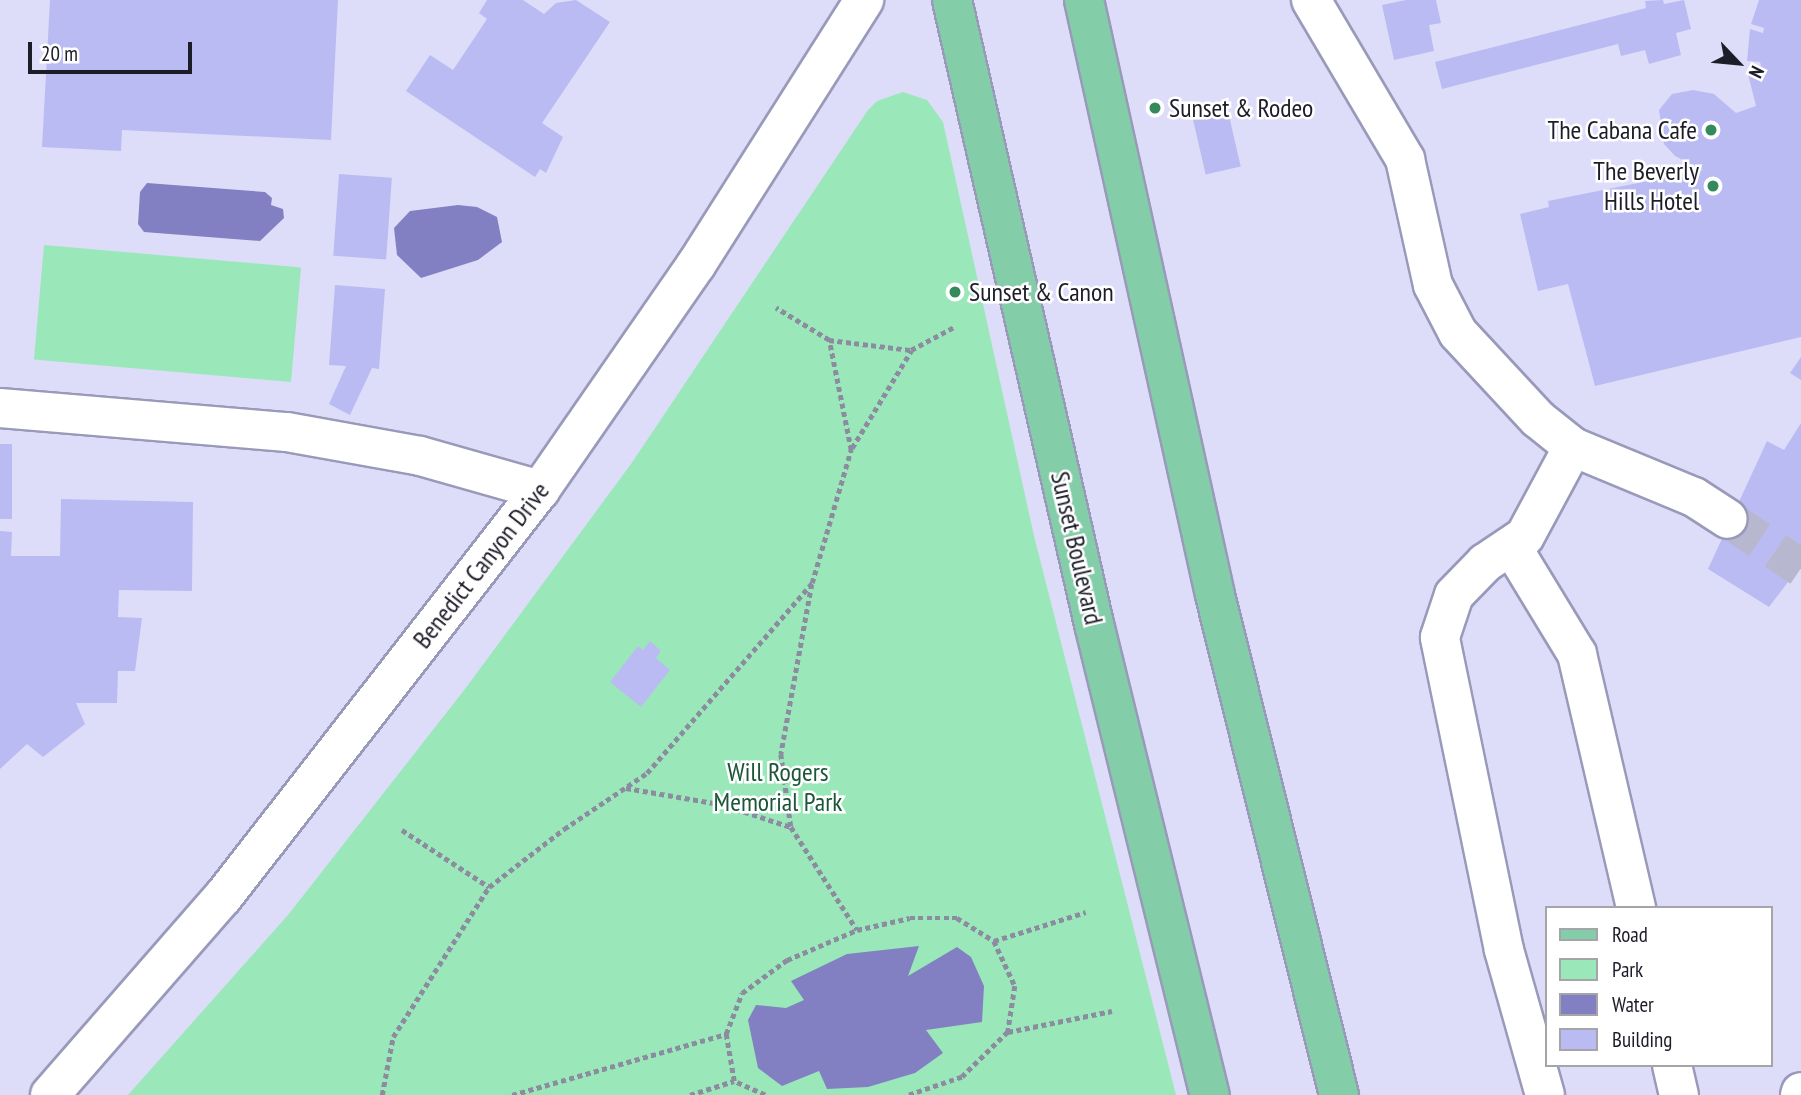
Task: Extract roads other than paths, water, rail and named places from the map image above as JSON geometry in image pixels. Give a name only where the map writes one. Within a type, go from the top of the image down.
[{"type":"main road","name":"Sunset Boulevard","points":[[952,0],[1094,624],[1210,1095]]},
{"type":"main road","points":[[1084,0],[1215,595],[1339,1095]]},
{"type":"street","name":"Benedict Canyon Drive","points":[[50,1095],[223,897],[540,490],[696,265],[864,0]]},
{"type":"street","points":[[1311,0],[1405,159],[1433,285],[1458,334],[1538,419],[1573,447],[1694,496],[1728,519]]},
{"type":"street","points":[[0,408],[287,432],[419,456],[540,490]]},
{"type":"street","points":[[1545,1095],[1504,950],[1440,637],[1454,595],[1485,564],[1512,547],[1543,510],[1573,447]]},
{"type":"street","points":[[1512,547],[1577,654],[1636,906]]},
{"type":"street","points":[[1672,1067],[1679,1095]]},
{"type":"water","points":[[147,183],[265,192],[272,198],[271,205],[283,209],[284,218],[260,241],[144,232],[138,224],[140,192]]},
{"type":"water","points":[[458,205],[477,207],[497,217],[502,242],[478,260],[421,278],[397,255],[394,228],[410,211]]},
{"type":"water","points":[[919,946],[908,976],[957,947],[971,957],[984,986],[982,1022],[926,1030],[943,1053],[915,1073],[868,1087],[827,1089],[819,1071],[782,1086],[758,1068],[748,1020],[756,1005],[786,1008],[804,1000],[791,981],[847,954]]},
{"type":"tunnel","points":[[1728,519],[1801,568]]},
{"type":"place","name":"Sunset & Rodeo","points":[[1155,108]]},
{"type":"place","name":"The Cabana Cafe","points":[[1711,130]]},
{"type":"place","name":"The Beverly Hills Hotel","points":[[1713,186]]},
{"type":"place","name":"Sunset & Canon","points":[[955,292]]},
{"type":"park label","name":"Will Rogers Memorial Park","points":[[778,787]]}]
